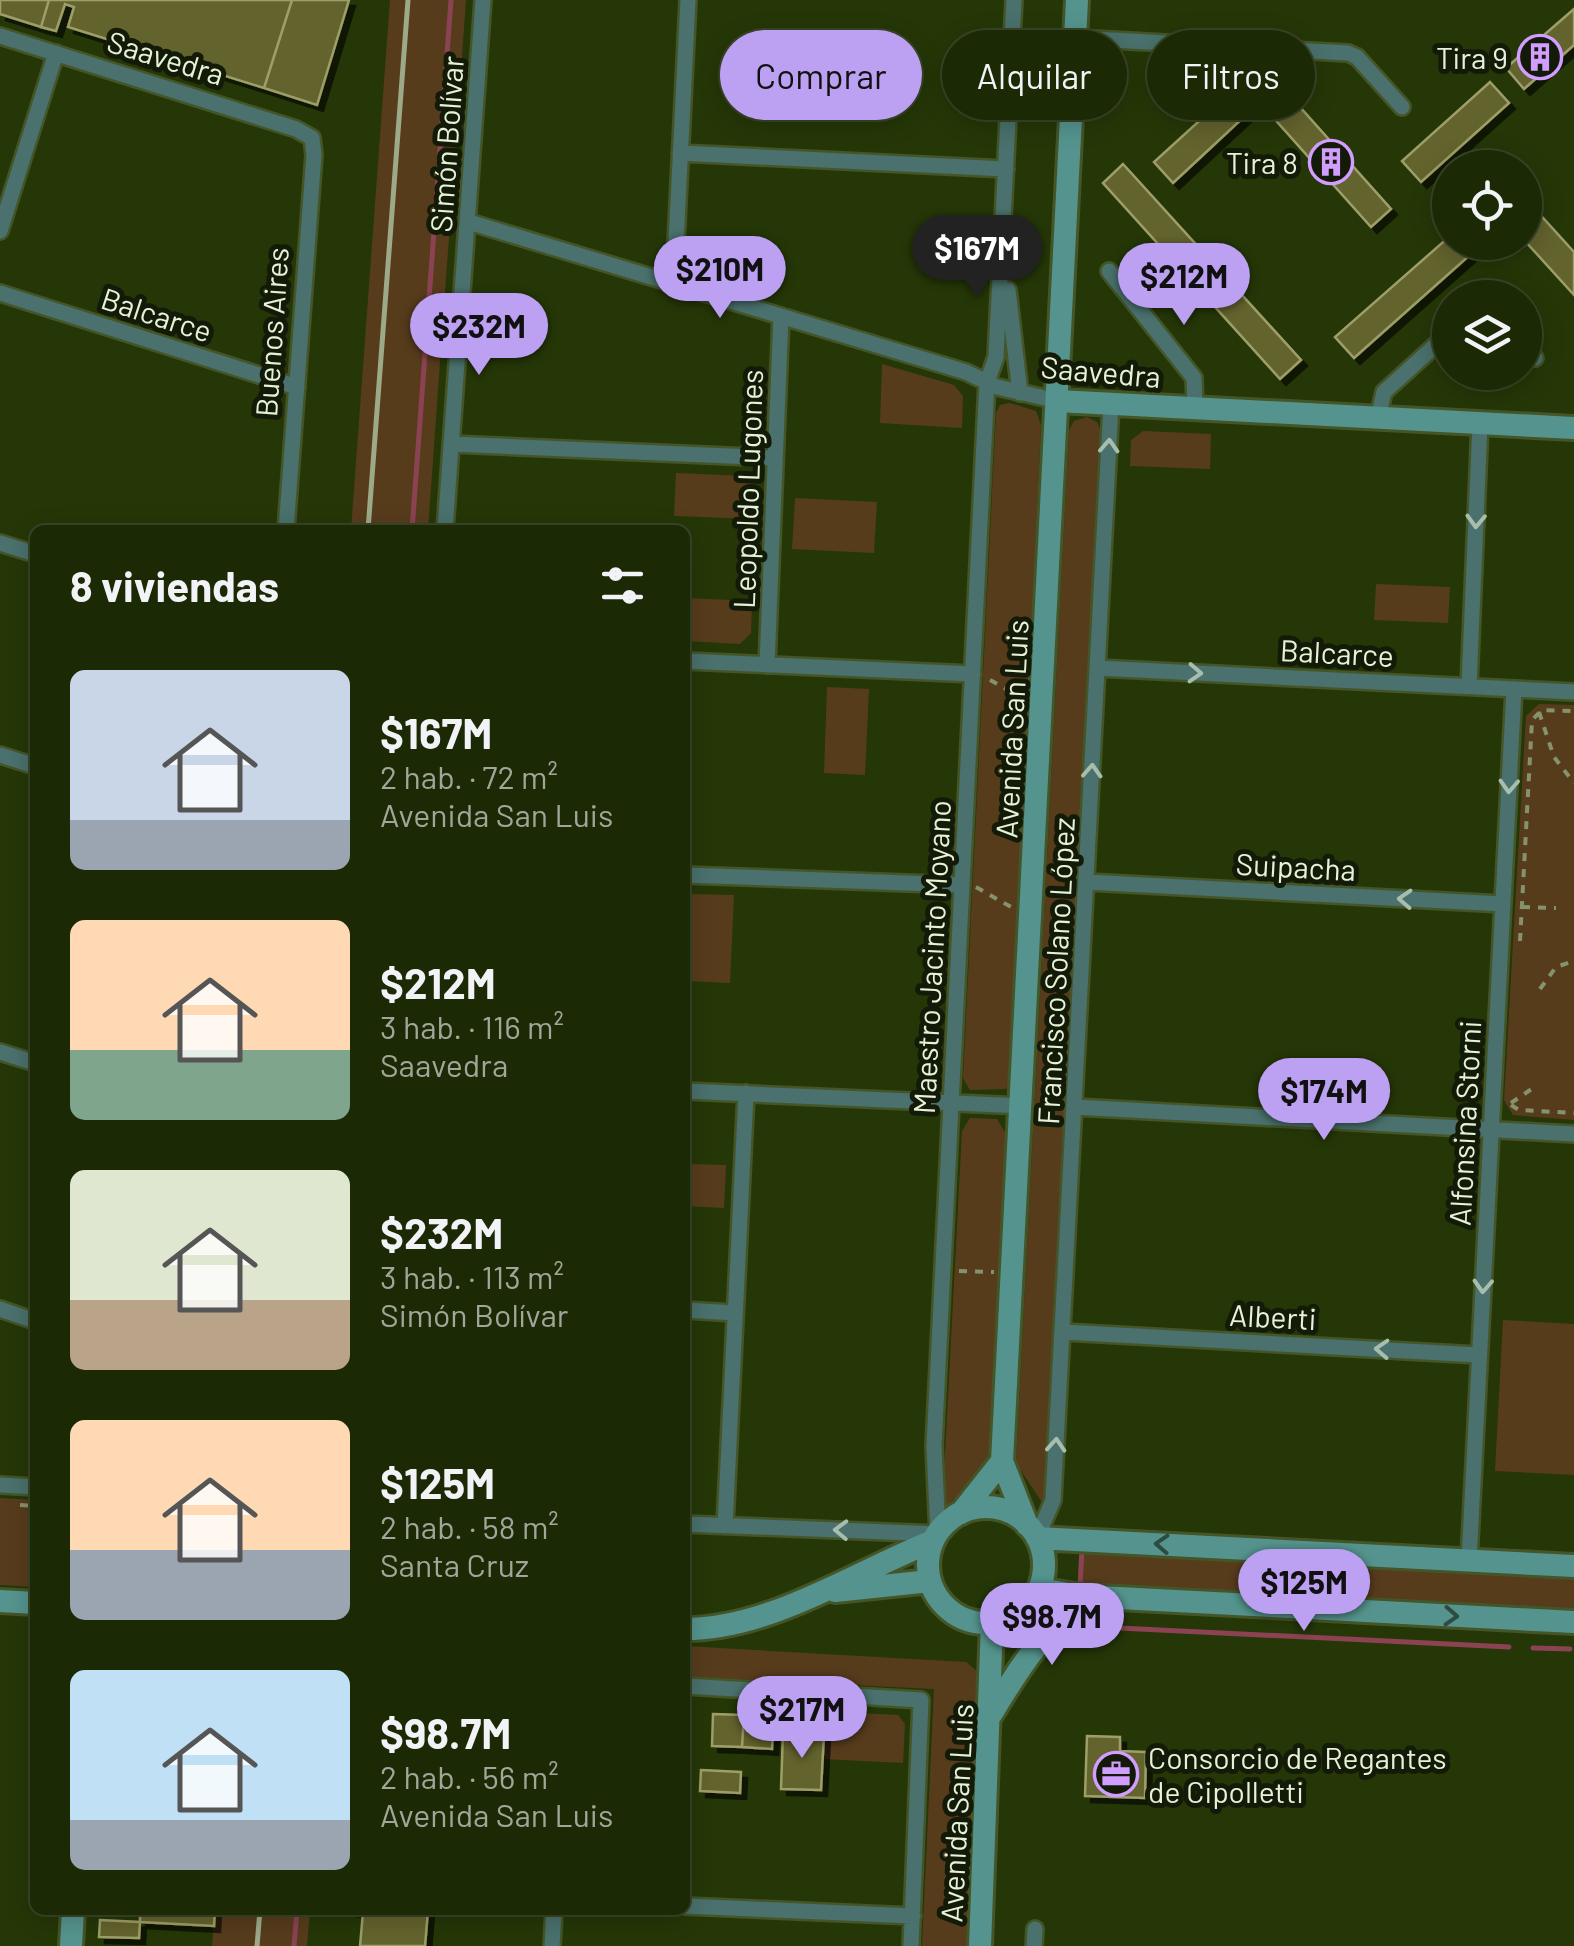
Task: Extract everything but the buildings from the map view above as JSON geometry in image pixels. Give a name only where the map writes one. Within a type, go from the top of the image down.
[{"type":"main road","name":"Avenida San Luis","points":[[1075,30],[1077,0]]},
{"type":"main road","name":"Avenida San Luis","points":[[1040,1590],[1044,1570],[1002,1461],[1071,120]]},
{"type":"main road","name":"Saavedra","points":[[1058,401],[1574,428]]},
{"type":"main road","points":[[690,1629],[726,1626],[822,1592],[936,1538],[1002,1461]]},
{"type":"main road","points":[[961,1513],[1001,1509],[1032,1532],[1574,1566]]},
{"type":"main road","points":[[936,1538],[930,1581],[953,1613],[972,1622],[992,1623],[1020,1612],[1040,1590],[1091,1597],[1574,1622]]},
{"type":"main road","points":[[822,1592],[930,1581]]},
{"type":"main road","points":[[990,1716],[1037,1644],[1067,1613],[1091,1597]]},
{"type":"main road","points":[[0,1601],[30,1603]]},
{"type":"main road","name":"Avenida San Luis","points":[[980,1946],[992,1623]]},
{"type":"main road","points":[[71,1946],[73,1915]]},
{"type":"street","name":"Simón Bolívar","points":[[446,525],[483,0]]},
{"type":"street","points":[[674,284],[688,0]]},
{"type":"street","points":[[988,382],[996,362],[1014,0]]},
{"type":"street","name":"Saavedra","points":[[0,36],[296,129],[312,138]]},
{"type":"street","points":[[1127,41],[1348,54],[1357,57],[1402,106]]},
{"type":"street","points":[[0,232],[56,54]]},
{"type":"street","name":"Buenos Aires","points":[[286,525],[314,155],[312,138]]},
{"type":"street","points":[[680,153],[1006,169]]},
{"type":"street","name":"Saavedra","points":[[468,222],[782,316],[1020,393],[1058,401]]},
{"type":"street","points":[[1004,231],[1020,393]]},
{"type":"street","points":[[1109,271],[1194,378],[1196,408]]},
{"type":"street","name":"Balcarce","points":[[0,293],[297,387]]},
{"type":"street","name":"Leopoldo Lugones","points":[[767,665],[782,316]]},
{"type":"street","points":[[1378,418],[1384,392],[1432,348]]},
{"type":"street","name":"Maestro Jacinto Moyano","points":[[936,1538],[932,1484],[962,885],[978,675],[988,382]]},
{"type":"street","name":"Francisco Solano López","points":[[1032,1532],[1053,1500],[1111,404]]},
{"type":"street","points":[[1469,686],[1480,423]]},
{"type":"street","points":[[452,444],[775,458]]},
{"type":"street","points":[[0,543],[30,552]]},
{"type":"street","points":[[690,661],[978,675]]},
{"type":"street","name":"Balcarce","points":[[1098,668],[1574,692]]},
{"type":"street","name":"Alfonsina Storni","points":[[1468,1560],[1514,689]]},
{"type":"street","points":[[0,755],[30,764]]},
{"type":"street","points":[[690,874],[962,885]]},
{"type":"street","name":"Suipacha","points":[[1087,882],[1503,904]]},
{"type":"street","points":[[0,1052],[30,1061]]},
{"type":"street","points":[[690,1090],[1022,1106]]},
{"type":"street","points":[[726,1526],[746,1093]]},
{"type":"street","points":[[1076,1107],[1574,1134]]},
{"type":"street","points":[[0,1309],[30,1318]]},
{"type":"street","points":[[690,1310],[736,1313]]},
{"type":"street","name":"Alberti","points":[[1064,1332],[1480,1355]]},
{"type":"street","points":[[0,1485],[30,1487]]},
{"type":"street","points":[[690,1524],[936,1538]]},
{"type":"street","points":[[690,1686],[921,1700],[912,1946]]},
{"type":"street","points":[[690,1906],[913,1916]]},
{"type":"street","points":[[552,1946],[554,1915]]},
{"type":"street","points":[[1034,1946],[1035,1929]]},
{"type":"path","points":[[978,675],[1026,700]]},
{"type":"path","points":[[1538,711],[1574,710]]},
{"type":"path","points":[[1538,711],[1554,757],[1574,783]]},
{"type":"path","points":[[1519,946],[1532,720],[1538,711]]},
{"type":"path","points":[[962,885],[976,887],[1015,909]]},
{"type":"path","points":[[1522,907],[1556,908]]},
{"type":"path","points":[[1540,989],[1556,967],[1574,961]]},
{"type":"path","points":[[1536,1086],[1510,1102],[1519,1110],[1574,1113]]},
{"type":"path","points":[[942,1270],[994,1272]]},
{"type":"shaded area","points":[[390,0],[466,0],[428,525],[351,525]]},
{"type":"shaded area","points":[[882,364],[954,385],[963,396],[962,428],[880,423]]},
{"type":"shaded area","points":[[1010,403],[1036,411],[1041,425],[1010,1080],[1006,1089],[970,1090],[963,1078],[996,413],[1000,405]]},
{"type":"shaded area","points":[[1087,417],[1097,422],[1101,432],[1045,1507],[1016,1463],[1069,430],[1074,421]]},
{"type":"shaded area","points":[[1143,431],[1211,434],[1210,469],[1130,466],[1131,440]]},
{"type":"shaded area","points":[[676,473],[746,476],[757,488],[756,519],[674,516]]},
{"type":"shaded area","points":[[795,498],[877,502],[874,553],[792,549]]},
{"type":"shaded area","points":[[1376,584],[1450,587],[1448,623],[1374,620]]},
{"type":"shaded area","points":[[690,598],[752,601],[751,633],[740,644],[690,641]]},
{"type":"shaded area","points":[[827,687],[869,689],[865,775],[824,773]]},
{"type":"shaded area","points":[[1539,704],[1574,705],[1574,1120],[1513,1115],[1504,1100],[1526,716]]},
{"type":"shaded area","points":[[692,894],[734,895],[730,983],[690,981]]},
{"type":"shaded area","points":[[970,1118],[997,1119],[1006,1134],[990,1463],[942,1511],[962,1131]]},
{"type":"shaded area","points":[[690,1164],[726,1165],[724,1208],[690,1206]]},
{"type":"shaded area","points":[[1503,1320],[1574,1324],[1574,1475],[1495,1471]]},
{"type":"shaded area","points":[[0,1498],[30,1500],[30,1587],[0,1585]]},
{"type":"shaded area","points":[[1082,1552],[1574,1577],[1574,1612],[1081,1586]]},
{"type":"shaded area","points":[[690,1646],[966,1662],[978,1672],[967,1946],[922,1946],[934,1689],[690,1677]]},
{"type":"shaded area","points":[[825,1711],[898,1715],[905,1724],[903,1763],[823,1759]]},
{"type":"shaded area","points":[[215,1915],[310,1915],[307,1946],[212,1946]]},
{"type":"waterway","points":[[412,525],[451,0]]},
{"type":"waterway","points":[[1080,1587],[1082,1548]]},
{"type":"waterway","points":[[1079,1613],[1078,1626],[1509,1647]]},
{"type":"waterway","points":[[1533,1648],[1570,1649]]},
{"type":"waterway","points":[[294,1946],[297,1915]]},
{"type":"railway","points":[[368,525],[408,0]]},
{"type":"railway","points":[[257,1946],[260,1915]]},
{"type":"place","name":"Tira 9","points":[[1540,57]]},
{"type":"place","name":"Tira 8","points":[[1331,162]]},
{"type":"place","name":"Consorcio de Regantes de Cipolletti","points":[[1116,1774]]}]
